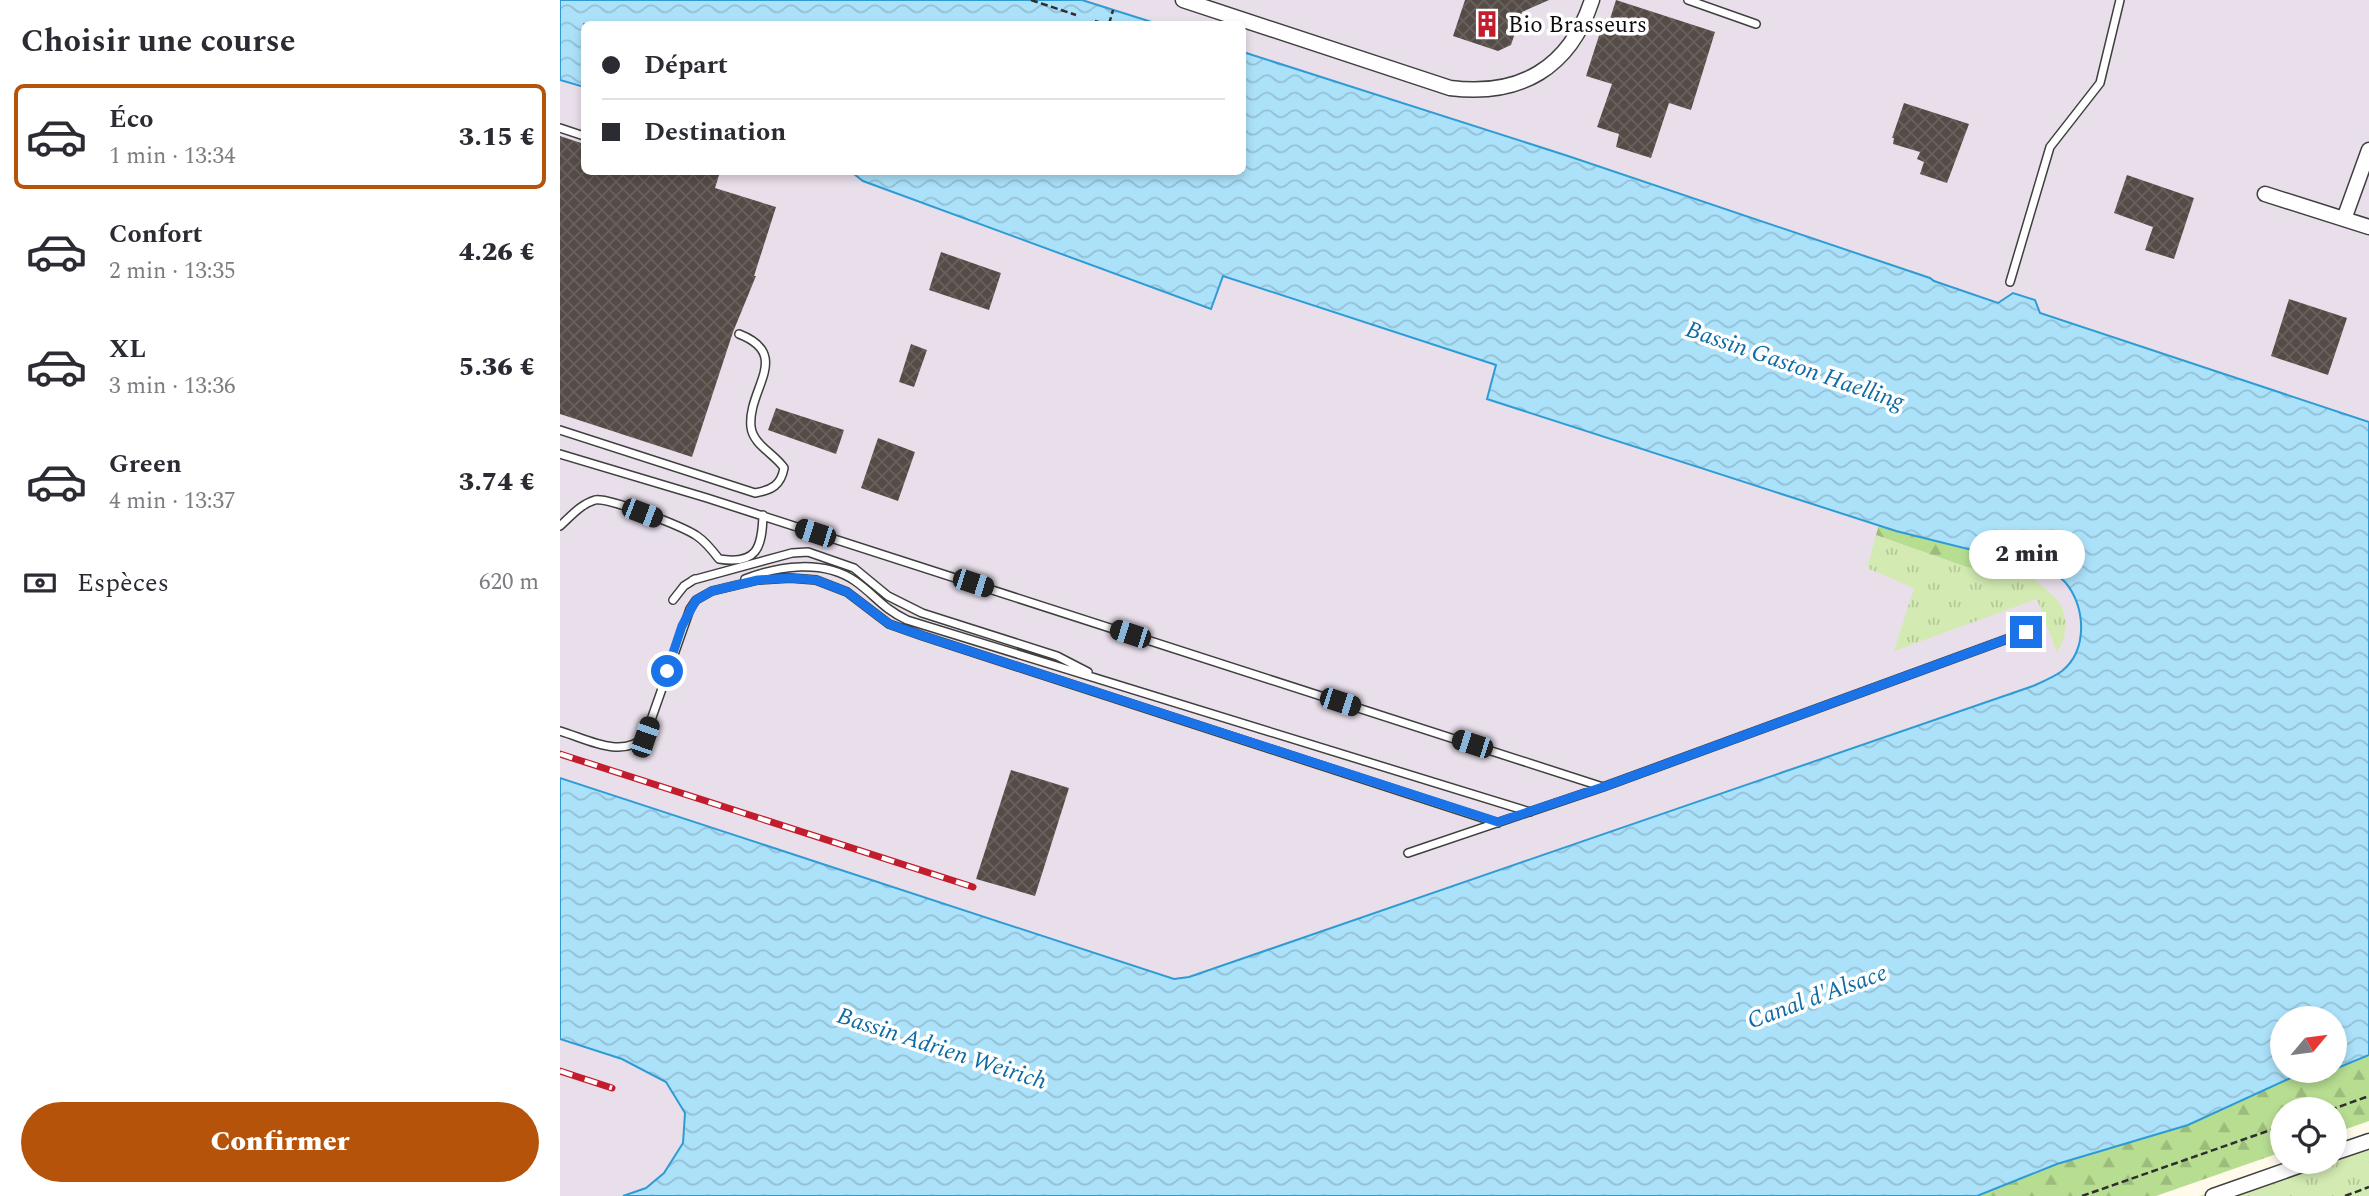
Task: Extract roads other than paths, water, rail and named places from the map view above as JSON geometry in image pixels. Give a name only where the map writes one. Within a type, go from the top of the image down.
[{"type":"street","points":[[1183,0],[1450,88],[1473,91],[1522,82],[1549,67],[1575,39],[1592,0]]},
{"type":"street","points":[[2344,219],[2369,150]]},
{"type":"street","points":[[2264,194],[2369,227]]},
{"type":"street","points":[[2347,1149],[2369,1141]]},
{"type":"street","points":[[2213,1196],[2276,1174]]},
{"type":"lane","points":[[1688,0],[1756,24]]},
{"type":"lane","points":[[2010,282],[2050,147],[2100,83],[2120,0]]},
{"type":"lane","points":[[560,128],[581,135]]},
{"type":"lane","points":[[560,430],[755,493],[771,490],[782,479],[784,468],[777,458],[756,440],[751,429],[752,412],[767,360],[761,346],[739,334]]},
{"type":"lane","points":[[560,454],[763,516],[1603,787]]},
{"type":"lane","points":[[560,526],[585,504],[598,499],[616,503],[694,533],[719,559],[731,561]]},
{"type":"lane","points":[[673,600],[684,586],[693,580],[731,561],[745,558],[758,549],[762,541],[763,516]]},
{"type":"lane","points":[[693,580],[792,553],[808,552],[854,568],[888,596],[922,613],[1057,656],[1102,680]]},
{"type":"lane","points":[[560,731],[624,749],[636,745],[645,737],[690,609],[696,600],[767,570],[818,568],[855,581],[890,612],[907,620],[1530,812]]},
{"type":"lane","points":[[712,591],[758,580],[816,580],[847,592],[889,624],[1498,822]]},
{"type":"lane","points":[[1408,853],[1603,787],[2026,632]]},
{"type":"water","points":[[560,0],[1082,0],[1148,21],[581,21],[581,86],[560,80]]},
{"type":"water","points":[[1246,53],[1568,156],[1998,303],[2013,293],[2035,300],[2040,313],[2369,422],[2369,1055],[2347,1064],[2347,1006],[2270,1006],[2270,1083],[2280,1083],[2188,1125],[2057,1164],[1977,1196],[623,1196],[646,1188],[664,1173],[683,1143],[685,1113],[666,1082],[622,1059],[560,1039],[560,778],[1174,979],[1189,977],[2033,686],[2062,671],[2076,652],[2081,628],[2077,603],[2065,582],[2048,569],[1896,531],[1487,399],[1496,365],[1223,276],[1211,309],[863,181],[855,175],[1246,175]]},
{"type":"railway","points":[[560,754],[973,887]]},
{"type":"railway","points":[[560,1071],[612,1088]]},
{"type":"place","name":"Bio Brasseurs","points":[[1487,24]]},
{"type":"water label","name":"Bassin Gaston Haelling","points":[[1795,365]]},
{"type":"water label","name":"Canal d'Alsace","points":[[1817,996]]},
{"type":"water label","name":"Bassin Adrien Weirich","points":[[942,1048]]}]
